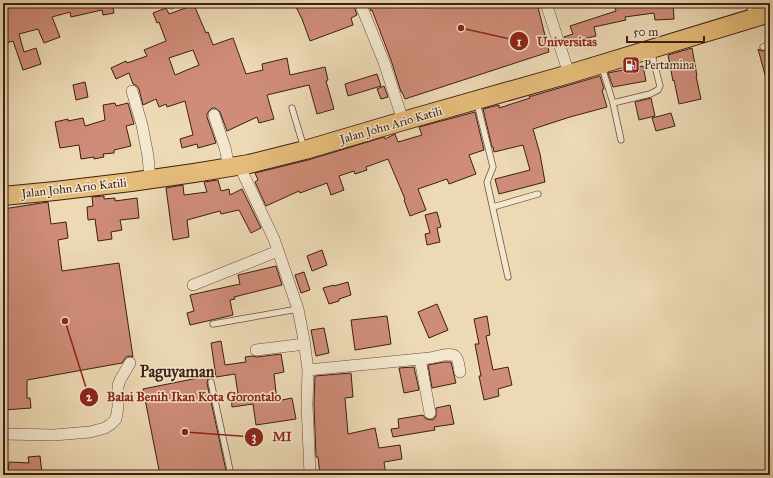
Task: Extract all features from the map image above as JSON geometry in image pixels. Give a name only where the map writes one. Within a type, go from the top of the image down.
[{"type":"main road","name":"Jalan John Ario Katili","points":[[3,196],[55,191],[194,173],[234,166],[305,150],[649,50],[757,11]]},
{"type":"street","points":[[360,3],[384,62],[403,121]]},
{"type":"street","points":[[546,3],[569,74]]},
{"type":"street","points":[[132,91],[143,131],[148,156],[150,179]]},
{"type":"street","points":[[214,115],[225,148],[274,239],[298,309],[305,344],[308,370],[307,404],[310,475]]},
{"type":"street","points":[[193,285],[278,251]]},
{"type":"street","points":[[256,350],[305,344]]},
{"type":"street","points":[[308,370],[420,359],[448,354],[455,356],[458,361],[460,372]]},
{"type":"street","points":[[420,359],[430,413]]},
{"type":"street","points":[[3,434],[54,435],[90,432],[105,428],[116,419],[118,407],[118,386],[130,363]]},
{"type":"lane","points":[[763,47],[770,45]]},
{"type":"lane","points":[[613,103],[650,94],[658,90],[660,86],[651,51],[649,50]]},
{"type":"lane","points":[[601,64],[613,103],[621,140]]},
{"type":"lane","points":[[476,100],[493,167],[487,182],[508,276]]},
{"type":"lane","points":[[292,108],[305,150]]},
{"type":"lane","points":[[493,207],[538,194]]},
{"type":"lane","points":[[213,324],[298,309]]},
{"type":"lane","points":[[211,382],[231,475]]},
{"type":"building","points":[[3,3],[11,3],[12,7],[26,3],[118,3],[119,6],[113,8],[114,13],[103,15],[102,10],[71,17],[70,12],[52,17],[60,37],[44,43],[38,29],[19,34],[24,52],[36,48],[41,64],[23,70],[13,41],[3,44]]},
{"type":"building","points":[[294,3],[353,3],[357,15],[351,18],[353,25],[310,41]]},
{"type":"building","points":[[368,3],[537,3],[549,52],[405,99],[401,92],[391,60],[372,10],[371,11]]},
{"type":"building","points":[[614,3],[646,3],[646,5],[673,3],[674,19],[655,20],[654,13],[625,17],[626,20],[594,27],[596,36],[574,41],[575,42],[567,45],[564,37],[573,34],[570,26],[616,11]]},
{"type":"building","points":[[194,5],[213,45],[233,38],[246,74],[263,70],[262,64],[287,58],[290,75],[325,67],[328,80],[326,81],[334,109],[317,114],[309,85],[267,95],[274,119],[259,123],[257,117],[227,131],[220,112],[215,108],[212,108],[207,114],[207,117],[216,143],[198,148],[197,144],[182,148],[180,139],[193,135],[185,101],[167,107],[166,104],[159,107],[156,99],[143,105],[139,89],[133,84],[129,73],[116,79],[111,68],[126,61],[127,63],[147,56],[144,50],[166,41],[159,22],[157,23],[153,13],[166,8],[169,14]],"holes":[[[193,50],[199,65],[175,75],[169,58]]]},
{"type":"building","points":[[692,48],[701,99],[679,104],[668,55]]},
{"type":"building","points":[[758,49],[762,51],[770,49],[770,82],[767,82]]},
{"type":"building","points":[[643,66],[646,81],[613,87],[608,73]]},
{"type":"building","points":[[377,74],[381,86],[348,96],[345,84]]},
{"type":"building","points":[[600,76],[607,107],[533,129],[540,154],[545,182],[499,194],[495,179],[530,170],[523,145],[494,152],[483,109],[499,105],[499,108],[530,98],[529,96]]},
{"type":"building","points":[[85,82],[88,97],[76,100],[73,85]]},
{"type":"building","points":[[384,86],[388,97],[381,99],[377,89]]},
{"type":"building","points":[[651,98],[655,116],[639,120],[635,102]]},
{"type":"building","points":[[115,103],[116,106],[128,103],[134,124],[126,126],[131,146],[114,150],[114,153],[103,154],[104,157],[94,159],[94,157],[81,159],[79,145],[60,148],[55,122],[83,118],[85,126],[105,120],[103,105]]},
{"type":"building","points":[[475,112],[484,150],[469,155],[476,174],[449,184],[447,179],[418,189],[426,210],[410,216],[404,200],[405,199],[388,159],[366,167],[367,170],[355,174],[354,171],[339,176],[344,190],[331,195],[327,183],[300,193],[299,191],[266,206],[255,182],[258,180],[255,173],[308,160],[384,137],[385,139],[395,134],[398,142],[422,135],[419,127]]},
{"type":"building","points":[[671,113],[675,126],[656,131],[652,118]]},
{"type":"building","points":[[218,180],[221,191],[229,189],[230,195],[242,189],[261,228],[251,233],[239,210],[221,214],[220,211],[187,220],[189,237],[173,240],[166,188],[183,185],[184,195],[207,192],[204,182]]},
{"type":"building","points":[[104,196],[104,199],[115,198],[115,201],[137,198],[139,218],[120,220],[122,230],[111,232],[112,239],[98,241],[95,219],[88,220],[87,207],[93,206],[92,197]]},
{"type":"building","points":[[48,202],[51,224],[66,222],[68,238],[58,240],[62,271],[119,263],[133,357],[126,357],[122,363],[27,380],[27,398],[30,398],[31,408],[3,410],[3,209]]},
{"type":"building","points":[[437,212],[441,227],[437,228],[440,242],[427,245],[425,234],[430,233],[425,215]]},
{"type":"building","points":[[322,250],[327,265],[312,271],[307,256]]},
{"type":"building","points":[[276,266],[282,285],[234,297],[235,299],[230,300],[233,315],[190,325],[187,313],[194,311],[190,295],[240,284],[238,275]]},
{"type":"building","points":[[304,272],[310,290],[301,293],[295,275]]},
{"type":"building","points":[[348,282],[351,295],[329,304],[323,288]]},
{"type":"building","points":[[437,304],[448,330],[429,338],[418,312]]},
{"type":"building","points":[[387,316],[391,344],[355,350],[351,320]]},
{"type":"building","points":[[487,316],[490,335],[486,336],[493,370],[508,367],[512,385],[498,389],[499,396],[484,400],[475,344],[479,344],[474,319]]},
{"type":"building","points":[[324,328],[329,353],[316,356],[311,330]]},
{"type":"building","points":[[221,341],[225,365],[246,362],[245,357],[281,354],[284,372],[274,374],[277,401],[292,398],[296,419],[256,425],[253,404],[232,407],[231,395],[238,394],[235,374],[216,377],[211,343]]},
{"type":"building","points":[[451,362],[456,383],[432,388],[428,365]]},
{"type":"building","points":[[414,367],[419,390],[404,393],[399,368]]},
{"type":"building","points":[[351,373],[353,397],[345,398],[348,434],[375,428],[379,448],[400,445],[402,459],[384,462],[386,475],[320,475],[318,457],[316,457],[314,404],[315,376]]},
{"type":"building","points":[[208,376],[207,383],[227,475],[160,475],[143,389]]},
{"type":"building","points":[[450,405],[454,424],[434,427],[435,430],[393,437],[391,429],[399,428],[398,419],[423,415],[425,418],[432,420],[436,416],[436,408]]},
{"type":"building","points":[[40,456],[42,473],[8,475],[9,462],[29,463],[28,457]]},
{"type":"place","name":"Universitas","points":[[461,28]]},
{"type":"place","name":"Pertamina","points":[[631,65]]},
{"type":"place","name":"Balai Benih Ikan Kota Gorontalo","points":[[65,321]]},
{"type":"place","name":"MI","points":[[185,432]]},
{"type":"district","name":"Paguyaman","points":[[177,371]]}]
